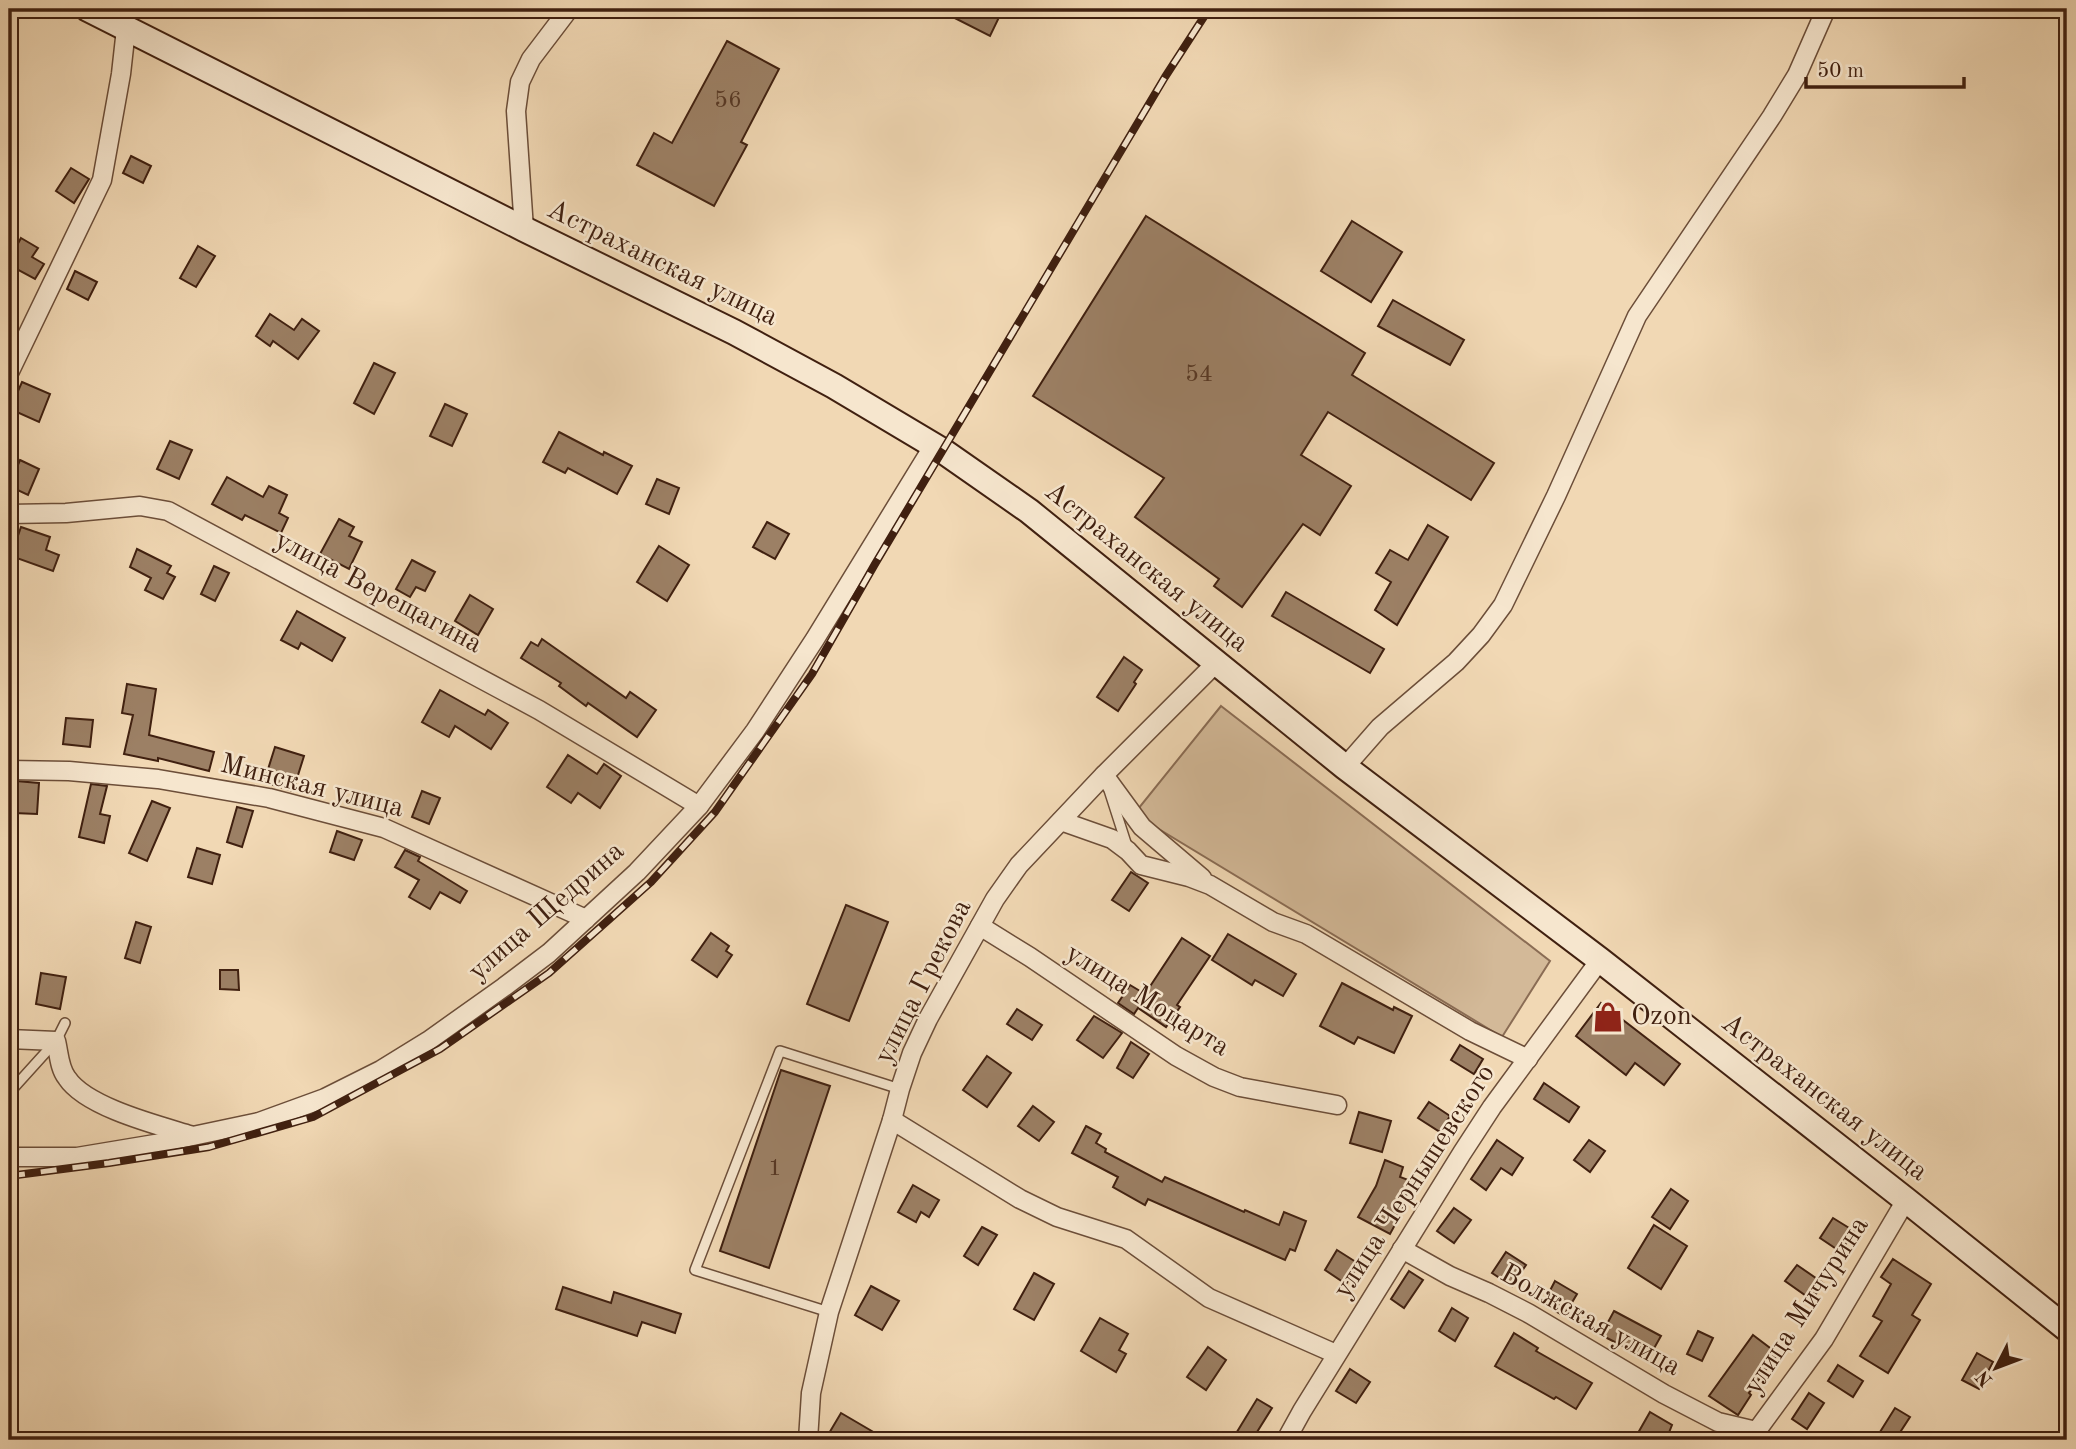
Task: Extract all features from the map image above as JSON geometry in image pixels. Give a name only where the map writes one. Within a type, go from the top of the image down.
[{"type":"main road","name":"Астраханская улица","points":[[88,9],[734,332],[834,386],[934,445],[1029,511],[1345,766],[1600,960],[2067,1329]]},
{"type":"street","points":[[524,229],[516,111],[520,82],[531,59],[569,9]]},
{"type":"street","points":[[1345,766],[1380,727],[1456,662],[1481,635],[1503,605],[1556,496],[1637,316],[1772,116],[1797,75],[1826,9]]},
{"type":"street","points":[[9,373],[102,180],[127,29]]},
{"type":"street","name":"улица Щедрина","points":[[9,1157],[78,1157],[259,1122],[325,1098],[381,1070],[504,988],[549,953],[637,872],[699,806],[755,731],[815,639],[934,445]]},
{"type":"street","name":"улица Верещагина","points":[[9,514],[66,513],[139,506],[168,511],[539,710],[699,806]]},
{"type":"street","name":"улица Грекова","points":[[808,1440],[811,1393],[829,1312],[912,1053],[928,1019],[979,926],[1018,865],[1216,663]]},
{"type":"street","name":"Минская улица","points":[[9,770],[69,771],[158,779],[269,798],[384,828],[586,919]]},
{"type":"street","points":[[1104,775],[1143,827],[1210,885]]},
{"type":"street","points":[[1061,821],[1112,839],[1141,865],[1210,885],[1273,922],[1306,934],[1470,1031],[1528,1059]]},
{"type":"street","name":"улица Моцарта","points":[[979,926],[1030,957],[1176,1056],[1214,1077],[1240,1087],[1338,1105]]},
{"type":"street","name":"улица Чернышевского","points":[[1286,1440],[1336,1354],[1462,1153],[1600,960]]},
{"type":"street","points":[[9,1040],[57,1041],[61,1066],[67,1079],[82,1093],[108,1107],[194,1136]]},
{"type":"street","points":[[892,1120],[1020,1199],[1057,1217],[1126,1239],[1209,1298],[1336,1354]]},
{"type":"street","name":"улица Мичурина","points":[[1753,1436],[1824,1339],[1906,1200]]},
{"type":"street","name":"Волжская улица","points":[[1402,1249],[1450,1276],[1528,1313],[1718,1422],[1753,1436]]},
{"type":"lane","points":[[1104,775],[1128,851]]},
{"type":"lane","points":[[9,1093],[57,1041],[65,1023]]},
{"type":"lane","points":[[829,1312],[695,1270],[780,1051],[900,1089]]},
{"type":"lane","points":[[1753,1436],[1773,1440]]},
{"type":"shaded area","points":[[1221,706],[1550,961],[1502,1037],[1134,814]]},
{"type":"building","points":[[937,9],[1003,9],[990,36]]},
{"type":"building","points":[[727,41],[779,69],[741,142],[747,145],[714,206],[637,165],[654,133],[672,143]]},
{"type":"building","points":[[131,156],[151,166],[143,183],[123,173]]},
{"type":"building","points":[[71,168],[89,179],[74,203],[56,191]]},
{"type":"building","points":[[1146,216],[1365,353],[1352,375],[1494,463],[1471,500],[1328,412],[1301,455],[1351,486],[1320,535],[1303,524],[1242,607],[1214,586],[1219,579],[1135,517],[1164,478],[1033,396]]},
{"type":"building","points":[[1352,221],[1402,252],[1371,302],[1321,271]]},
{"type":"building","points":[[21,238],[38,248],[32,257],[44,264],[35,279],[9,265]]},
{"type":"building","points":[[198,246],[215,256],[196,287],[180,278]]},
{"type":"building","points":[[75,271],[97,282],[88,300],[67,289]]},
{"type":"building","points":[[1393,300],[1464,340],[1450,365],[1378,326]]},
{"type":"building","points":[[270,314],[294,330],[302,319],[319,331],[298,359],[273,341],[270,346],[256,336]]},
{"type":"building","points":[[374,363],[395,373],[374,414],[354,403]]},
{"type":"building","points":[[22,382],[50,394],[39,422],[10,409]]},
{"type":"building","points":[[445,404],[467,414],[452,446],[430,436]]},
{"type":"building","points":[[559,432],[603,455],[604,452],[632,466],[617,494],[568,468],[565,473],[543,462]]},
{"type":"building","points":[[170,441],[192,450],[179,479],[157,469]]},
{"type":"building","points":[[20,460],[39,469],[28,495],[9,486]]},
{"type":"building","points":[[227,477],[263,497],[269,486],[287,495],[279,513],[288,518],[281,533],[245,515],[242,520],[212,504]]},
{"type":"building","points":[[657,479],[679,488],[669,514],[646,504]]},
{"type":"building","points":[[339,519],[354,527],[349,536],[362,542],[349,569],[320,554]]},
{"type":"building","points":[[767,522],[789,534],[775,559],[753,547]]},
{"type":"building","points":[[1428,525],[1448,537],[1397,625],[1375,610],[1391,582],[1376,573],[1390,550],[1408,560]]},
{"type":"building","points":[[21,527],[50,537],[46,550],[59,555],[53,571],[11,556]]},
{"type":"building","points":[[659,546],[689,565],[667,601],[637,582]]},
{"type":"building","points":[[137,549],[171,566],[167,573],[175,577],[163,599],[145,590],[151,578],[130,567]]},
{"type":"building","points":[[412,560],[435,572],[425,591],[416,587],[410,597],[396,589]]},
{"type":"building","points":[[214,566],[229,573],[215,601],[201,594]]},
{"type":"building","points":[[1286,592],[1384,649],[1370,673],[1272,616]]},
{"type":"building","points":[[470,595],[493,609],[478,635],[455,621]]},
{"type":"building","points":[[297,611],[345,638],[332,661],[301,643],[298,649],[281,640]]},
{"type":"building","points":[[542,639],[626,698],[630,692],[656,710],[637,737],[588,703],[586,706],[559,686],[561,683],[521,658],[531,642],[538,646]]},
{"type":"building","points":[[1124,657],[1142,670],[1118,711],[1097,697]]},
{"type":"building","points":[[127,684],[156,689],[149,735],[214,752],[209,771],[158,758],[158,761],[124,754],[133,715],[122,713]]},
{"type":"building","points":[[440,690],[485,715],[488,710],[508,723],[491,749],[455,726],[449,737],[422,722]]},
{"type":"building","points":[[66,718],[93,720],[90,747],[63,744]]},
{"type":"building","points":[[275,747],[304,756],[293,791],[264,782]]},
{"type":"building","points":[[568,755],[597,774],[604,764],[621,776],[600,808],[578,793],[571,803],[547,787]]},
{"type":"building","points":[[16,781],[39,783],[37,814],[14,813]]},
{"type":"building","points":[[91,784],[107,786],[100,814],[110,816],[104,843],[79,837]]},
{"type":"building","points":[[422,791],[440,798],[429,824],[412,817]]},
{"type":"building","points":[[152,801],[170,808],[147,861],[129,853]]},
{"type":"building","points":[[237,807],[253,811],[242,847],[227,842]]},
{"type":"building","points":[[337,831],[362,840],[354,860],[330,852]]},
{"type":"building","points":[[197,848],[220,855],[212,884],[188,877]]},
{"type":"building","points":[[405,850],[420,857],[418,861],[467,891],[460,903],[440,892],[430,909],[409,897],[419,880],[395,867]]},
{"type":"building","points":[[1131,872],[1148,883],[1129,911],[1112,900]]},
{"type":"building","points":[[846,905],[888,922],[849,1021],[807,1004]]},
{"type":"building","points":[[136,922],[151,927],[140,963],[125,958]]},
{"type":"building","points":[[711,933],[729,946],[726,951],[732,955],[717,977],[692,960]]},
{"type":"building","points":[[1228,934],[1296,974],[1283,996],[1255,980],[1252,985],[1212,960]]},
{"type":"building","points":[[1182,938],[1210,956],[1177,1005],[1180,1007],[1166,1027],[1138,1008],[1134,1014],[1118,1003],[1130,985],[1145,994]]},
{"type":"building","points":[[220,970],[238,970],[239,990],[220,989]]},
{"type":"building","points":[[41,973],[66,977],[60,1009],[36,1004]]},
{"type":"building","points":[[1342,983],[1393,1010],[1394,1007],[1412,1016],[1394,1053],[1358,1037],[1354,1044],[1320,1026]]},
{"type":"building","points":[[1601,1003],[1680,1064],[1664,1085],[1635,1063],[1626,1075],[1576,1036]]},
{"type":"building","points":[[1017,1009],[1042,1025],[1032,1040],[1007,1024]]},
{"type":"building","points":[[1094,1016],[1122,1033],[1103,1058],[1077,1040]]},
{"type":"building","points":[[1131,1042],[1149,1054],[1133,1078],[1117,1068]]},
{"type":"building","points":[[1460,1045],[1483,1059],[1474,1074],[1451,1060]]},
{"type":"building","points":[[987,1056],[1011,1073],[987,1107],[963,1090]]},
{"type":"building","points":[[781,1070],[830,1086],[769,1268],[720,1251]]},
{"type":"building","points":[[1544,1083],[1579,1107],[1569,1122],[1534,1099]]},
{"type":"building","points":[[1429,1102],[1450,1116],[1440,1132],[1418,1118]]},
{"type":"building","points":[[1033,1106],[1054,1122],[1039,1141],[1018,1126]]},
{"type":"building","points":[[1359,1112],[1391,1121],[1382,1152],[1350,1143]]},
{"type":"building","points":[[1086,1126],[1101,1134],[1096,1143],[1106,1149],[1105,1152],[1162,1182],[1165,1177],[1279,1225],[1284,1212],[1306,1221],[1295,1251],[1290,1249],[1285,1260],[1148,1199],[1145,1205],[1113,1187],[1118,1177],[1072,1153]]},
{"type":"building","points":[[1497,1140],[1523,1158],[1512,1175],[1501,1168],[1486,1190],[1471,1179]]},
{"type":"building","points":[[1589,1140],[1605,1151],[1590,1172],[1574,1160]]},
{"type":"building","points":[[1385,1160],[1403,1167],[1400,1177],[1411,1181],[1402,1212],[1390,1234],[1358,1217],[1376,1186]]},
{"type":"building","points":[[913,1185],[939,1200],[929,1217],[921,1212],[916,1222],[898,1212]]},
{"type":"building","points":[[1671,1189],[1688,1201],[1670,1229],[1652,1217]]},
{"type":"building","points":[[1454,1208],[1471,1220],[1454,1243],[1437,1231]]},
{"type":"building","points":[[1833,1218],[1854,1231],[1841,1252],[1820,1238]]},
{"type":"building","points":[[1654,1225],[1687,1246],[1661,1289],[1628,1268]]},
{"type":"building","points":[[982,1227],[997,1235],[978,1265],[964,1256]]},
{"type":"building","points":[[1337,1250],[1359,1264],[1346,1284],[1325,1270]]},
{"type":"building","points":[[1506,1252],[1526,1265],[1512,1286],[1492,1273]]},
{"type":"building","points":[[1893,1259],[1931,1284],[1912,1315],[1920,1320],[1888,1373],[1860,1356],[1882,1321],[1873,1316],[1891,1284],[1881,1277]]},
{"type":"building","points":[[1797,1265],[1823,1283],[1812,1300],[1785,1281]]},
{"type":"building","points":[[1409,1271],[1423,1280],[1404,1308],[1391,1299]]},
{"type":"building","points":[[1034,1273],[1054,1284],[1034,1320],[1014,1309]]},
{"type":"building","points":[[1555,1281],[1577,1294],[1564,1316],[1543,1304]]},
{"type":"building","points":[[871,1286],[899,1301],[882,1330],[855,1315]]},
{"type":"building","points":[[563,1287],[611,1303],[614,1292],[681,1314],[675,1333],[642,1322],[637,1336],[556,1309]]},
{"type":"building","points":[[1452,1308],[1468,1318],[1455,1341],[1439,1331]]},
{"type":"building","points":[[1614,1311],[1661,1336],[1648,1359],[1601,1335]]},
{"type":"building","points":[[1100,1318],[1128,1334],[1119,1350],[1126,1354],[1116,1372],[1081,1351]]},
{"type":"building","points":[[1698,1331],[1713,1338],[1702,1361],[1687,1354]]},
{"type":"building","points":[[1514,1333],[1538,1348],[1536,1351],[1592,1383],[1576,1409],[1495,1366]]},
{"type":"building","points":[[1753,1335],[1778,1354],[1749,1393],[1751,1395],[1738,1415],[1709,1396]]},
{"type":"building","points":[[1208,1347],[1226,1360],[1206,1390],[1187,1377]]},
{"type":"building","points":[[1977,1353],[1993,1362],[1979,1389],[1962,1380]]},
{"type":"building","points":[[1838,1365],[1863,1381],[1853,1397],[1828,1381]]},
{"type":"building","points":[[1350,1369],[1370,1382],[1356,1403],[1336,1391]]},
{"type":"building","points":[[1809,1393],[1824,1403],[1807,1429],[1792,1419]]},
{"type":"building","points":[[1257,1399],[1272,1408],[1252,1440],[1232,1440]]},
{"type":"building","points":[[1895,1408],[1910,1417],[1895,1440],[1875,1440]]},
{"type":"building","points":[[1650,1412],[1672,1425],[1666,1440],[1634,1440]]},
{"type":"building","points":[[841,1413],[887,1440],[825,1440]]},
{"type":"railway","points":[[9,1176],[209,1147],[313,1117],[440,1049],[549,973],[651,882],[715,812],[812,674],[1165,77],[1209,9]]},
{"type":"place","name":"Ozon","points":[[1608,1017]]}]
